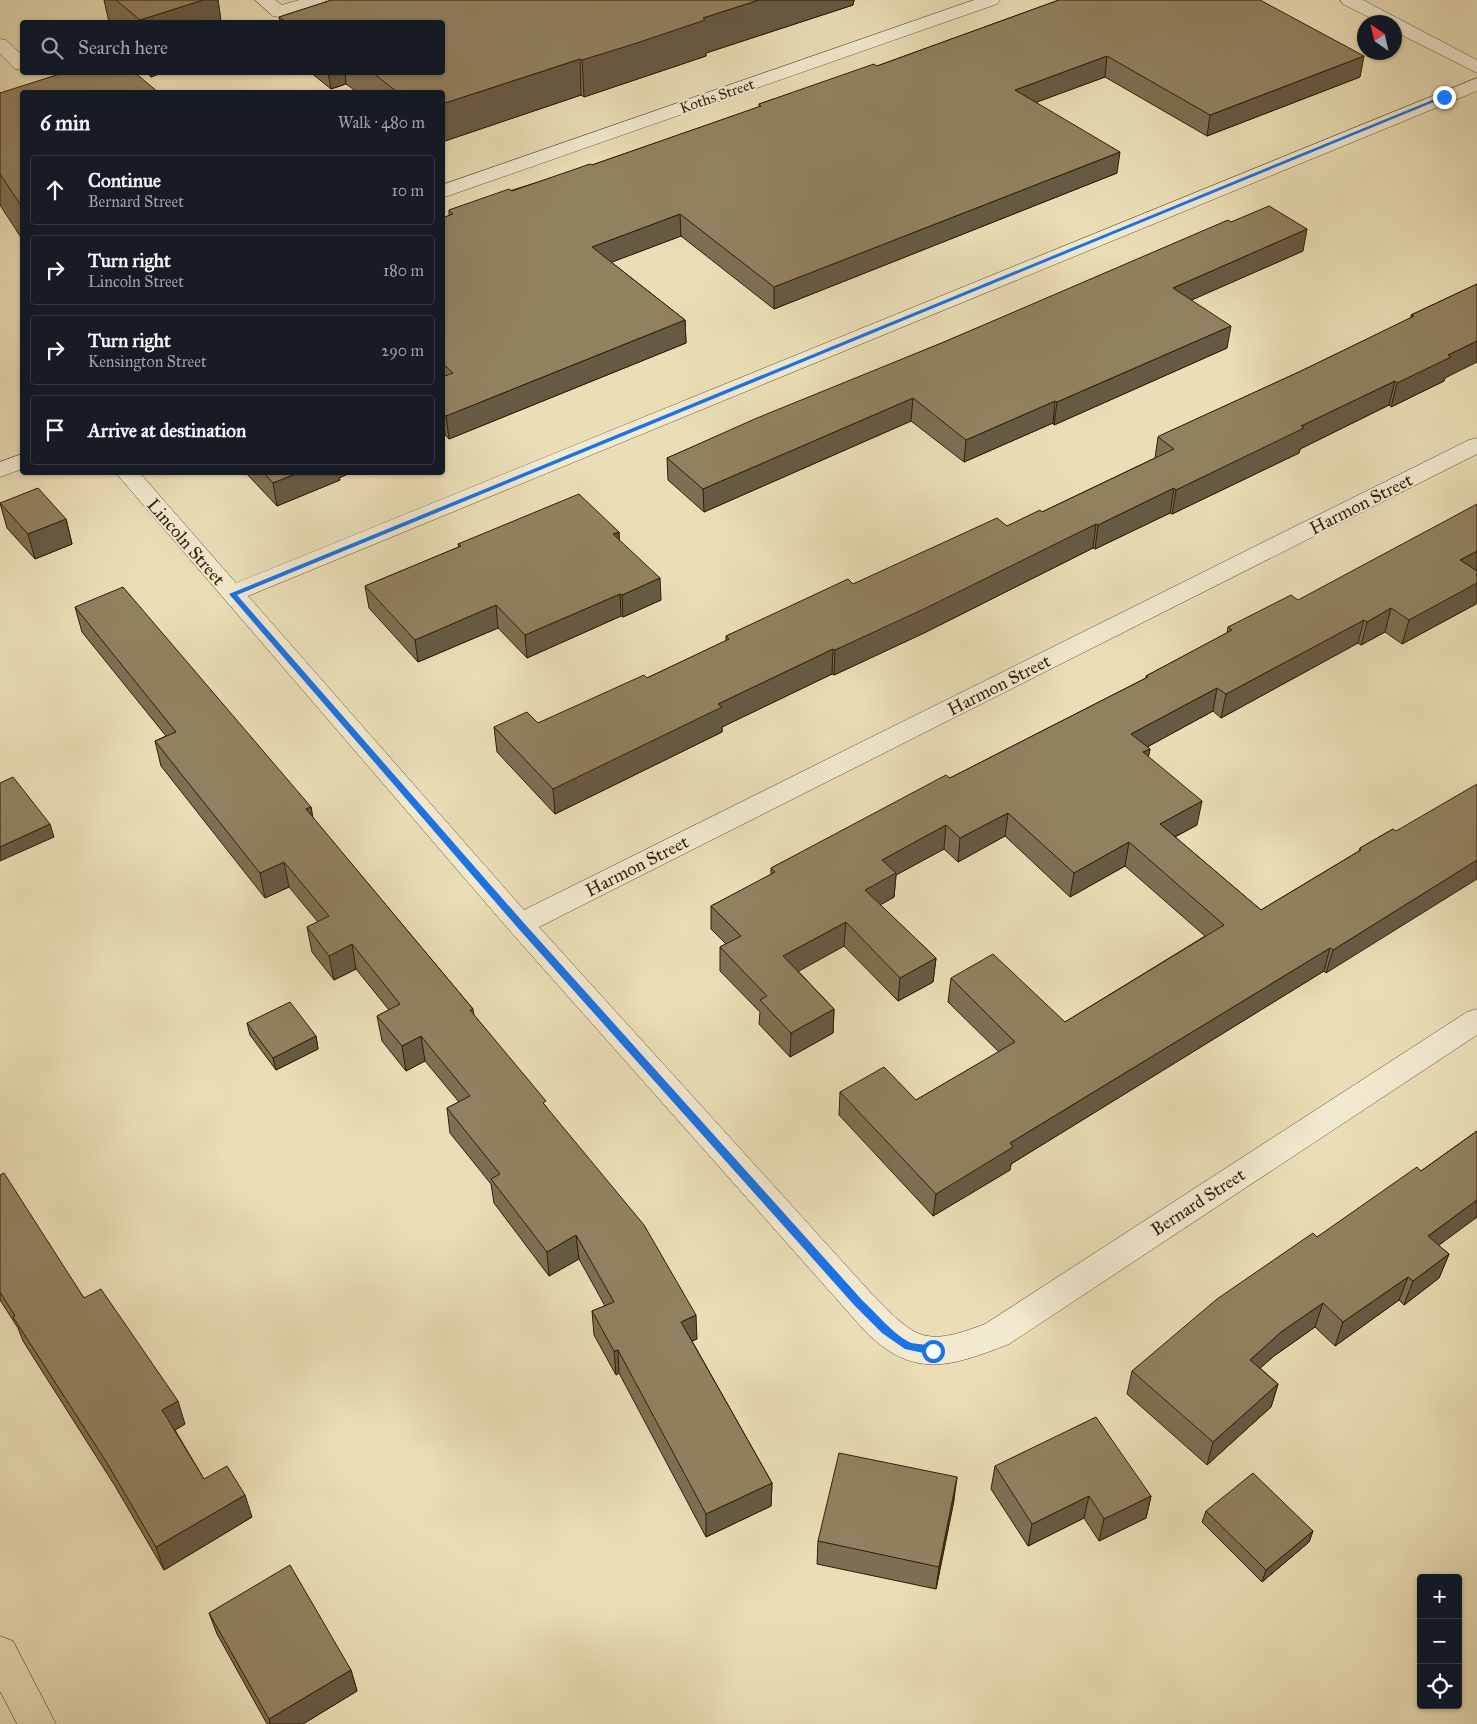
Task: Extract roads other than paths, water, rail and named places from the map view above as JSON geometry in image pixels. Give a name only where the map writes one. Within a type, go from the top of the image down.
[{"type":"main road","points":[[0,1653],[37,1724]]},
{"type":"street","points":[[264,0],[279,12],[317,0]]},
{"type":"street","name":"Koths Street","points":[[445,191],[991,0]]},
{"type":"street","points":[[1350,0],[1378,15]]},
{"type":"street","points":[[1402,28],[1477,67]]},
{"type":"street","points":[[0,44],[20,63]]},
{"type":"street","points":[[232,594],[1477,84]]},
{"type":"street","name":"Harmon Street","points":[[520,924],[1477,445]]},
{"type":"street","points":[[0,470],[20,462]]},
{"type":"street","name":"Lincoln Street","points":[[129,475],[520,924],[859,1303],[886,1330],[908,1346]]},
{"type":"street","name":"Bernard Street","points":[[908,1346],[933,1351],[965,1347],[997,1334],[1477,1020]]}]
